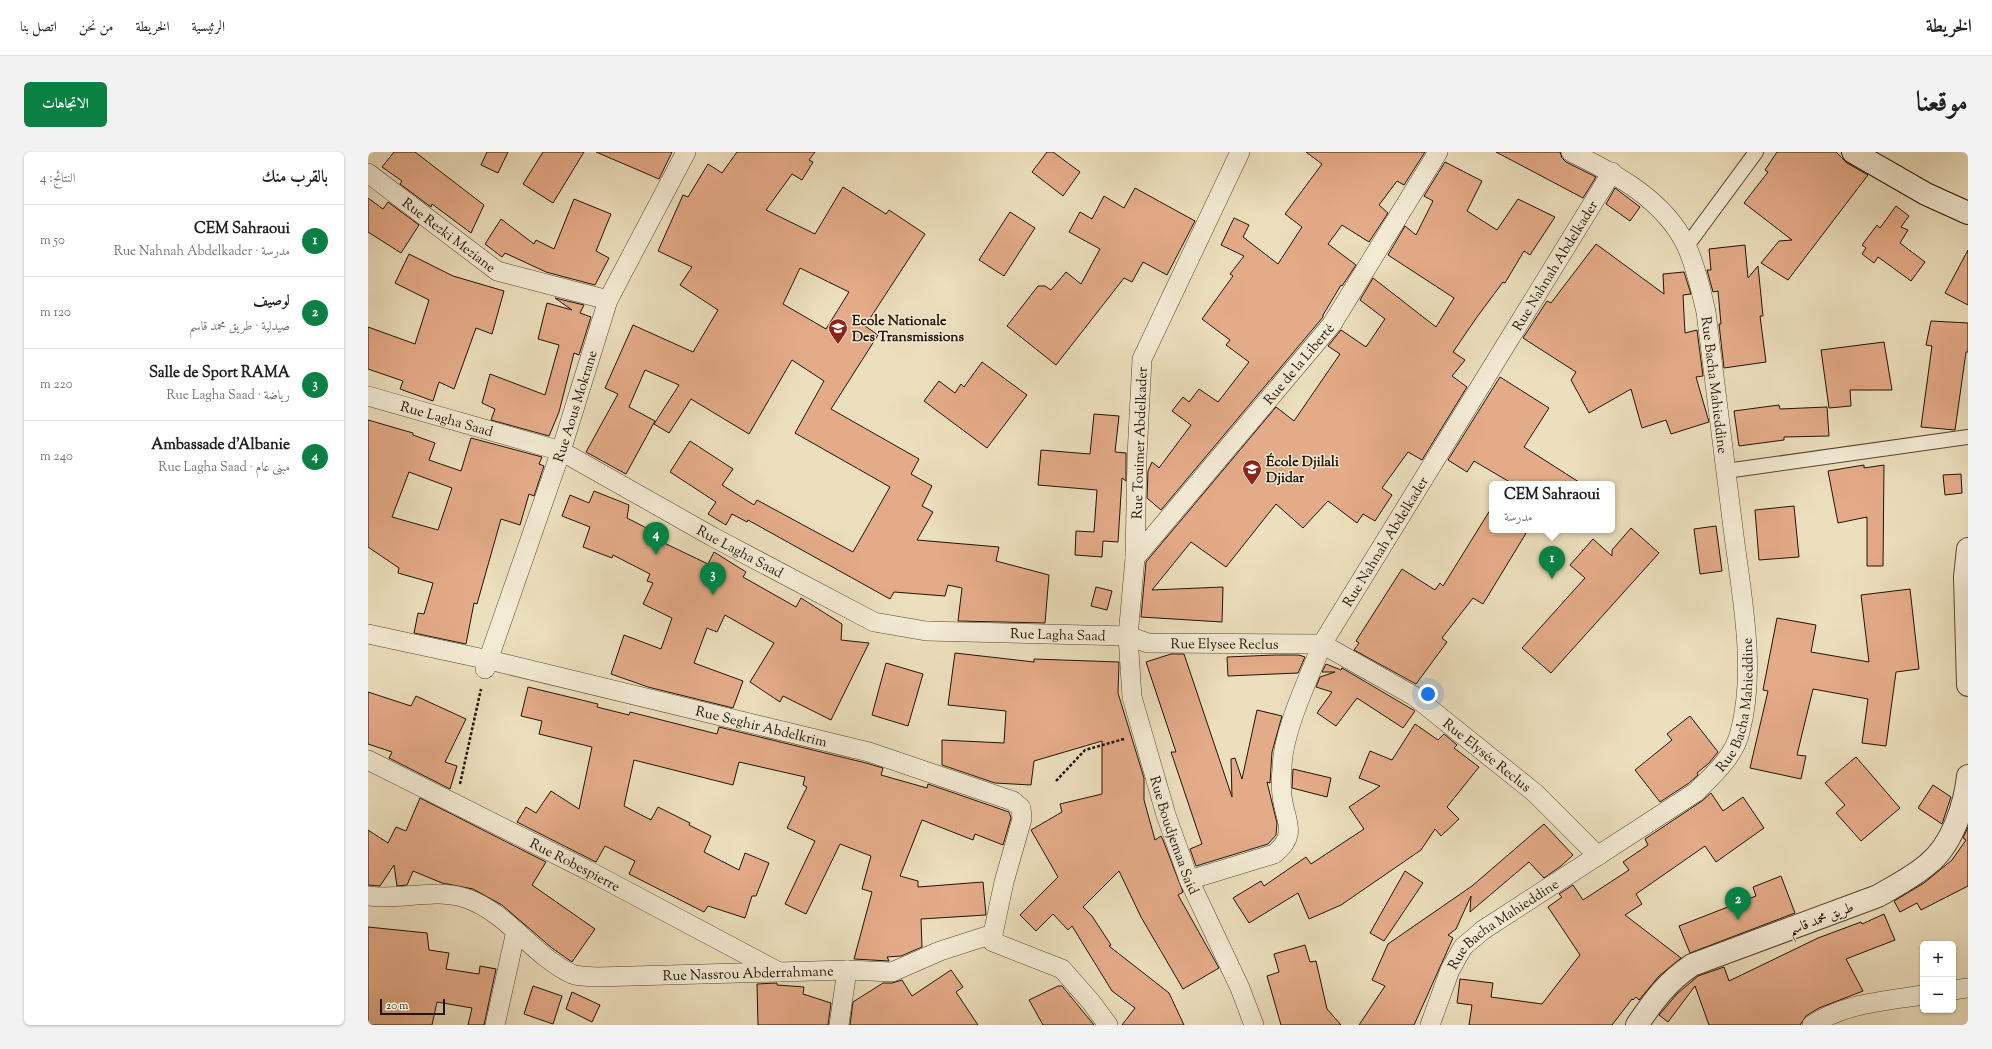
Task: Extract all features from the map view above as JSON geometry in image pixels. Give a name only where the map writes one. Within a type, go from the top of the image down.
[{"type":"street","name":"Rue Aous Mokrane","points":[[487,664],[561,450],[608,300],[686,152]]},
{"type":"street","name":"Rue Touimer Abdelkader","points":[[1128,636],[1135,558],[1137,456],[1142,359],[1240,152]]},
{"type":"street","name":"Rue de la Liberté","points":[[1135,558],[1332,324],[1438,152]]},
{"type":"street","name":"Rue Bacha Mahieddine","points":[[1430,1025],[1450,970],[1463,947],[1483,930],[1696,792],[1722,766],[1733,750],[1740,733],[1747,691],[1746,626],[1706,312],[1696,272],[1686,247],[1672,222],[1641,192],[1612,172],[1571,152]]},
{"type":"street","points":[[1686,247],[1756,152]]},
{"type":"street","points":[[1853,152],[1926,194],[1968,213]]},
{"type":"street","name":"Rue Nahnah Abdelkader","points":[[1189,880],[1274,854],[1282,847],[1288,837],[1289,824],[1282,797],[1282,766],[1290,727],[1322,644],[1612,172]]},
{"type":"street","name":"Rue Rezki Meziane","points":[[368,173],[497,271],[608,300]]},
{"type":"street","name":"Rue Lagha Saad","points":[[368,396],[561,450],[713,537],[874,622],[926,631],[1128,636]]},
{"type":"street","points":[[1726,472],[1968,437]]},
{"type":"street","points":[[1968,549],[1965,577],[1968,685]]},
{"type":"street","name":"Rue Seghir Abdelkrim","points":[[368,634],[487,664],[869,752],[1013,801],[1021,808],[1022,819],[1004,882],[993,934]]},
{"type":"street","name":"Rue Elysee Reclus","points":[[1128,636],[1148,643],[1322,644]]},
{"type":"street","name":"Rue Boudjemaa Said","points":[[1128,636],[1132,697],[1144,733],[1166,815],[1189,880],[1240,988],[1254,1025]]},
{"type":"street","name":"Rue Elysée Reclus","points":[[1322,644],[1414,696],[1535,793],[1598,856]]},
{"type":"street","name":"Rue Robespierre","points":[[368,760],[589,871],[781,973]]},
{"type":"street","name":"طريق محمد قاسم","points":[[1637,1025],[1655,998],[1673,978],[1692,965],[1878,896],[1900,884],[1929,864],[1946,843],[1959,816],[1968,776]]},
{"type":"street","name":"Rue Nassrou Abderrahmane","points":[[368,896],[377,898],[430,893],[448,894],[469,899],[492,911],[550,961],[574,974],[597,977],[847,970],[892,972],[940,951],[993,934]]},
{"type":"street","points":[[495,1025],[516,931]]},
{"type":"street","points":[[993,934],[993,942],[1062,969],[1091,1002],[1108,1025]]},
{"type":"street","points":[[839,1025],[847,970]]},
{"type":"street","points":[[1956,990],[1968,988]]},
{"type":"street","points":[[1812,1025],[1836,1012],[1852,1007],[1920,996]]},
{"type":"path","points":[[456,804],[487,664]]},
{"type":"path","points":[[1056,781],[1085,750],[1144,733]]},
{"type":"building","points":[[394,152],[415,152],[484,205],[471,233],[432,204],[431,207],[400,184],[402,181],[382,167]]},
{"type":"building","points":[[487,152],[508,152],[498,173],[481,165]]},
{"type":"building","points":[[543,152],[584,152],[553,203],[523,184]]},
{"type":"building","points":[[596,152],[672,152],[659,179]]},
{"type":"building","points":[[737,152],[815,152],[809,160],[813,162],[802,180],[792,174],[766,210],[815,234],[843,187],[886,214],[889,210],[925,234],[865,326],[878,335],[831,409],[919,459],[911,474],[932,486],[922,506],[933,512],[917,540],[999,547],[996,561],[1049,575],[1045,623],[958,621],[962,588],[948,585],[945,596],[894,592],[890,599],[748,520],[747,522],[732,514],[726,525],[708,514],[716,502],[670,472],[690,441],[733,469],[722,485],[754,505],[757,500],[853,552],[890,487],[795,433],[824,381],[792,360],[749,434],[691,399],[669,433],[654,424],[679,385],[645,370],[629,407],[655,421],[626,474],[586,452],[618,394],[605,388],[633,325],[693,352],[718,310],[680,285],[692,267],[658,251],[683,195],[688,197],[708,164],[722,173]],"holes":[[[800,268],[849,292],[826,329],[783,304]]]},
{"type":"building","points":[[1047,152],[1053,152],[1080,172],[1063,196],[1032,172]]},
{"type":"building","points":[[1306,152],[1425,152],[1404,185],[1397,181],[1379,205],[1388,213],[1369,242],[1342,225],[1328,244],[1356,265],[1342,286],[1341,285],[1323,317],[1161,510],[1147,498],[1148,471],[1152,462],[1159,468],[1191,425],[1172,411],[1183,397],[1189,402],[1199,389],[1218,402],[1249,362],[1226,345],[1230,340],[1202,319],[1233,276],[1230,274],[1244,256],[1221,245],[1234,218],[1249,225],[1243,237],[1278,264],[1302,227],[1285,214],[1322,164]]},
{"type":"building","points":[[1496,152],[1560,152],[1562,158],[1566,162],[1596,177],[1583,198]]},
{"type":"building","points":[[1777,152],[1836,152],[1847,163],[1868,175],[1788,280],[1761,263],[1779,241],[1792,240],[1744,203],[1768,172],[1765,170]]},
{"type":"building","points":[[1445,162],[1482,181],[1467,211],[1497,230],[1518,199],[1555,217],[1530,255],[1524,251],[1505,283],[1503,282],[1453,352],[1465,360],[1452,376],[1467,387],[1422,460],[1408,452],[1382,488],[1392,495],[1375,521],[1363,514],[1357,523],[1328,501],[1303,528],[1276,504],[1226,567],[1191,542],[1152,590],[1223,587],[1222,622],[1141,617],[1146,562],[1276,407],[1294,421],[1340,354],[1328,346],[1341,330],[1366,347],[1385,319],[1360,300],[1373,278],[1436,327],[1454,298],[1388,255],[1405,226],[1416,235],[1433,201],[1424,196]]},
{"type":"building","points":[[1135,188],[1195,221],[1167,275],[1143,262],[1132,282],[1124,278],[1056,365],[1007,326],[1038,286],[1045,286],[1051,290],[1066,272],[1081,284],[1100,249],[1069,232],[1080,212],[1092,219],[1104,196],[1124,208]]},
{"type":"building","points":[[1615,188],[1640,207],[1630,221],[1606,204]]},
{"type":"building","points":[[368,198],[383,209],[388,202],[419,225],[401,253],[368,232]]},
{"type":"building","points":[[574,199],[611,214],[596,251],[609,258],[595,285],[546,272],[505,253],[502,257],[485,244],[501,219],[534,244],[536,240],[554,249]]},
{"type":"building","points":[[1896,206],[1909,216],[1901,227],[1908,230],[1900,243],[1925,262],[1911,281],[1878,257],[1874,263],[1862,254],[1866,248],[1862,245],[1877,225],[1880,228]]},
{"type":"building","points":[[1010,212],[1035,228],[1004,276],[979,260]]},
{"type":"building","points":[[1596,244],[1664,294],[1663,274],[1684,272],[1691,294],[1683,295],[1685,333],[1697,330],[1703,376],[1696,377],[1709,422],[1671,434],[1666,420],[1642,428],[1631,389],[1589,413],[1571,380],[1576,372],[1523,338],[1547,301],[1551,303]]},
{"type":"building","points":[[1745,245],[1748,278],[1758,266],[1763,316],[1760,316],[1766,362],[1724,368],[1719,324],[1721,324],[1718,291],[1713,292],[1707,270],[1711,270],[1709,249]]},
{"type":"building","points":[[1968,250],[1968,305],[1945,293]]},
{"type":"building","points":[[409,254],[453,276],[504,291],[492,334],[476,328],[454,389],[439,382],[433,401],[400,389],[403,381],[368,369],[368,327],[415,344],[429,300],[395,283]]},
{"type":"building","points":[[555,298],[584,305],[580,313],[591,317],[579,355],[574,353],[559,412],[549,436],[491,420],[495,409],[482,403],[490,374],[545,395],[559,345],[538,339],[547,303],[572,310]]},
{"type":"building","points":[[1931,321],[1968,323],[1968,352],[1966,352],[1955,430],[1921,427],[1932,346],[1926,345]]},
{"type":"building","points":[[1884,342],[1892,390],[1850,390],[1851,406],[1829,408],[1821,350]]},
{"type":"building","points":[[982,362],[1027,395],[987,448],[924,401],[939,381],[955,393],[961,384],[964,387]]},
{"type":"building","points":[[1500,377],[1549,408],[1524,447],[1577,481],[1508,481],[1474,461],[1467,472],[1448,460]]},
{"type":"building","points":[[1779,405],[1780,409],[1827,407],[1829,436],[1784,437],[1784,440],[1739,446],[1734,411]]},
{"type":"building","points":[[1094,414],[1119,416],[1115,452],[1126,453],[1126,481],[1122,478],[1118,542],[1103,541],[1102,557],[1075,555],[1076,531],[1094,532],[1097,490],[1038,485],[1041,450],[1090,454]]},
{"type":"building","points":[[368,420],[413,433],[413,435],[435,443],[429,460],[461,471],[471,438],[542,457],[539,464],[544,466],[534,496],[529,494],[520,525],[501,519],[477,604],[474,603],[466,644],[414,633],[418,613],[424,614],[433,583],[398,573],[399,568],[368,547]],"holes":[[[409,472],[452,488],[438,530],[392,517]]]},
{"type":"building","points":[[1864,465],[1864,468],[1884,465],[1883,566],[1867,566],[1867,517],[1838,523],[1828,471]]},
{"type":"building","points":[[1961,474],[1962,493],[1945,495],[1943,475]]},
{"type":"building","points":[[594,491],[629,505],[627,518],[662,536],[660,541],[708,564],[714,552],[746,572],[743,577],[796,607],[801,598],[842,624],[841,640],[869,643],[831,720],[783,696],[780,702],[750,682],[774,643],[725,615],[717,632],[707,628],[694,663],[743,681],[733,708],[648,687],[611,674],[624,635],[661,649],[672,618],[643,604],[653,583],[647,581],[650,574],[613,555],[612,558],[583,547],[590,527],[562,516],[570,495],[589,503]]},
{"type":"building","points":[[1794,506],[1799,557],[1759,560],[1755,510]]},
{"type":"building","points":[[1489,512],[1489,533],[1526,533],[1483,604],[1473,598],[1442,638],[1447,642],[1416,684],[1354,650],[1359,643],[1356,641],[1402,569],[1435,590],[1440,583],[1443,586]]},
{"type":"building","points":[[1716,526],[1722,571],[1700,574],[1694,529]]},
{"type":"building","points":[[1631,528],[1659,553],[1551,673],[1522,648],[1585,578],[1570,565],[1593,539],[1612,556],[1612,550]]},
{"type":"building","points":[[1096,587],[1112,591],[1107,610],[1091,606]]},
{"type":"building","points":[[1910,589],[1919,669],[1896,672],[1886,746],[1862,743],[1868,699],[1813,689],[1797,755],[1806,756],[1801,779],[1750,768],[1768,691],[1763,690],[1777,618],[1816,625],[1811,652],[1869,662],[1861,595]]},
{"type":"building","points":[[955,653],[1034,662],[1034,659],[1119,662],[1118,693],[1144,778],[1144,800],[1155,840],[1161,836],[1183,892],[1178,895],[1219,968],[1183,989],[1141,917],[1119,871],[1083,907],[1092,916],[1111,945],[1109,946],[1169,993],[1184,1025],[1122,1025],[1135,1008],[1112,991],[1072,926],[1068,930],[1053,914],[1036,931],[1020,915],[1058,877],[1031,830],[1062,812],[1060,804],[1102,794],[1102,741],[1034,761],[1031,785],[995,783],[942,765],[942,740],[1004,743],[1006,711],[948,705]]},
{"type":"building","points":[[1171,654],[1184,654],[1232,797],[1231,759],[1235,758],[1242,779],[1257,710],[1282,716],[1272,752],[1270,783],[1267,782],[1277,823],[1276,835],[1268,844],[1196,866],[1190,849],[1202,844],[1171,752],[1176,752],[1146,662]]},
{"type":"building","points":[[1299,655],[1305,657],[1298,673],[1228,676],[1227,657]]},
{"type":"building","points":[[886,663],[923,674],[908,726],[872,715]]},
{"type":"building","points":[[1326,664],[1341,670],[1342,668],[1415,711],[1403,728],[1357,698],[1336,726],[1317,713],[1332,692],[1316,687],[1320,677],[1335,672],[1322,672]]},
{"type":"building","points":[[528,687],[598,704],[597,707],[629,715],[630,712],[717,734],[719,727],[866,763],[883,768],[881,775],[927,788],[928,784],[1009,812],[1011,818],[1003,845],[975,834],[973,840],[922,820],[900,876],[918,881],[918,887],[983,882],[986,915],[921,919],[922,947],[901,956],[887,957],[889,961],[854,959],[872,892],[862,889],[871,856],[840,844],[806,914],[785,904],[815,841],[787,828],[807,787],[803,785],[805,777],[739,762],[733,785],[634,760],[624,806],[651,820],[658,807],[690,823],[689,825],[711,836],[704,852],[739,870],[745,853],[769,863],[756,896],[752,896],[745,918],[708,906],[704,912],[629,874],[635,861],[605,846],[596,862],[517,822],[526,807],[536,813],[551,791],[579,809],[592,747],[539,734],[542,721],[521,716]]},
{"type":"building","points":[[368,692],[411,706],[416,696],[466,719],[445,762],[457,766],[450,789],[389,758],[392,752],[368,744]]},
{"type":"building","points":[[1690,716],[1718,752],[1689,783],[1660,802],[1635,770],[1672,740],[1667,734]]},
{"type":"building","points":[[1415,724],[1438,740],[1444,734],[1457,745],[1454,748],[1479,767],[1447,807],[1459,819],[1441,836],[1435,829],[1421,850],[1341,905],[1309,919],[1298,893],[1249,923],[1233,898],[1261,881],[1264,886],[1306,857],[1311,864],[1364,829],[1349,807],[1380,786],[1359,778],[1370,751],[1392,760]]},
{"type":"building","points":[[1856,757],[1900,808],[1861,841],[1836,813],[1845,805],[1825,783]]},
{"type":"building","points":[[1293,769],[1331,778],[1327,797],[1292,788]]},
{"type":"building","points":[[1933,785],[1951,797],[1942,824],[1918,808]]},
{"type":"building","points":[[1711,793],[1723,811],[1743,797],[1764,828],[1716,862],[1705,846],[1636,894],[1642,904],[1625,915],[1681,958],[1659,976],[1639,1000],[1636,997],[1633,1000],[1632,999],[1612,1025],[1469,1025],[1472,1005],[1457,1003],[1460,979],[1493,983],[1491,997],[1542,1004],[1580,955],[1548,907],[1562,897],[1559,894],[1573,885],[1583,900],[1629,870],[1623,862],[1648,845],[1645,839],[1702,801]]},
{"type":"building","points":[[420,798],[546,862],[532,885],[595,929],[572,962],[552,948],[502,905],[473,889],[442,883],[413,871],[407,885],[397,886],[394,865],[380,886],[368,885],[368,830],[388,843],[396,827],[406,831]]},
{"type":"building","points":[[1544,824],[1573,855],[1544,878],[1529,862],[1470,912],[1471,896],[1456,929],[1448,935],[1453,938],[1414,1025],[1359,1025],[1385,986],[1372,980],[1388,944],[1472,886]]},
{"type":"building","points":[[1968,827],[1968,886],[1921,910],[1917,903],[1900,912],[1894,901],[1924,883],[1952,860],[1966,840],[1963,838]]},
{"type":"building","points":[[1405,871],[1423,883],[1384,941],[1370,933]]},
{"type":"building","points":[[1781,876],[1795,913],[1690,953],[1679,926],[1756,896],[1753,887]]},
{"type":"building","points":[[1884,914],[1895,940],[1846,959],[1863,991],[1819,1008],[1806,1016],[1800,1025],[1709,1025],[1695,986],[1668,1022],[1659,1015],[1677,994],[1698,976],[1724,967],[1729,981],[1818,938],[1861,922],[1862,924]]},
{"type":"building","points":[[368,927],[427,933],[429,950],[449,953],[446,969],[479,974],[480,966],[496,969],[484,1025],[468,1025],[472,1008],[437,1002],[432,1025],[368,1025]]},
{"type":"building","points":[[1305,945],[1310,962],[1316,961],[1327,1009],[1341,1025],[1281,1025],[1267,976],[1279,972],[1274,954]]},
{"type":"building","points":[[951,970],[963,987],[956,992],[978,1025],[850,1025],[853,1002],[883,983],[892,983],[902,980],[912,996]]},
{"type":"building","points":[[777,983],[777,985],[804,987],[803,994],[831,1003],[828,1025],[758,1025],[757,984]]},
{"type":"building","points":[[533,986],[562,996],[553,1024],[524,1014]]},
{"type":"building","points":[[1058,986],[1062,986],[1094,1025],[1043,1025],[1029,1000]]},
{"type":"building","points":[[572,992],[600,1005],[592,1022],[566,1009]]},
{"type":"place","name":"Ecole Nationale Des Transmissions","points":[[838,345]]},
{"type":"place","name":"École Djilali Djidar","points":[[1252,486]]},
{"type":"place","name":"Ambassade d'Albanie","points":[[656,555]]},
{"type":"place","name":"CEM Sahraoui","points":[[1552,579]]},
{"type":"place","name":"Salle de Sport RAMA","points":[[713,595]]},
{"type":"place","name":"لوصيف","points":[[1738,920]]}]
